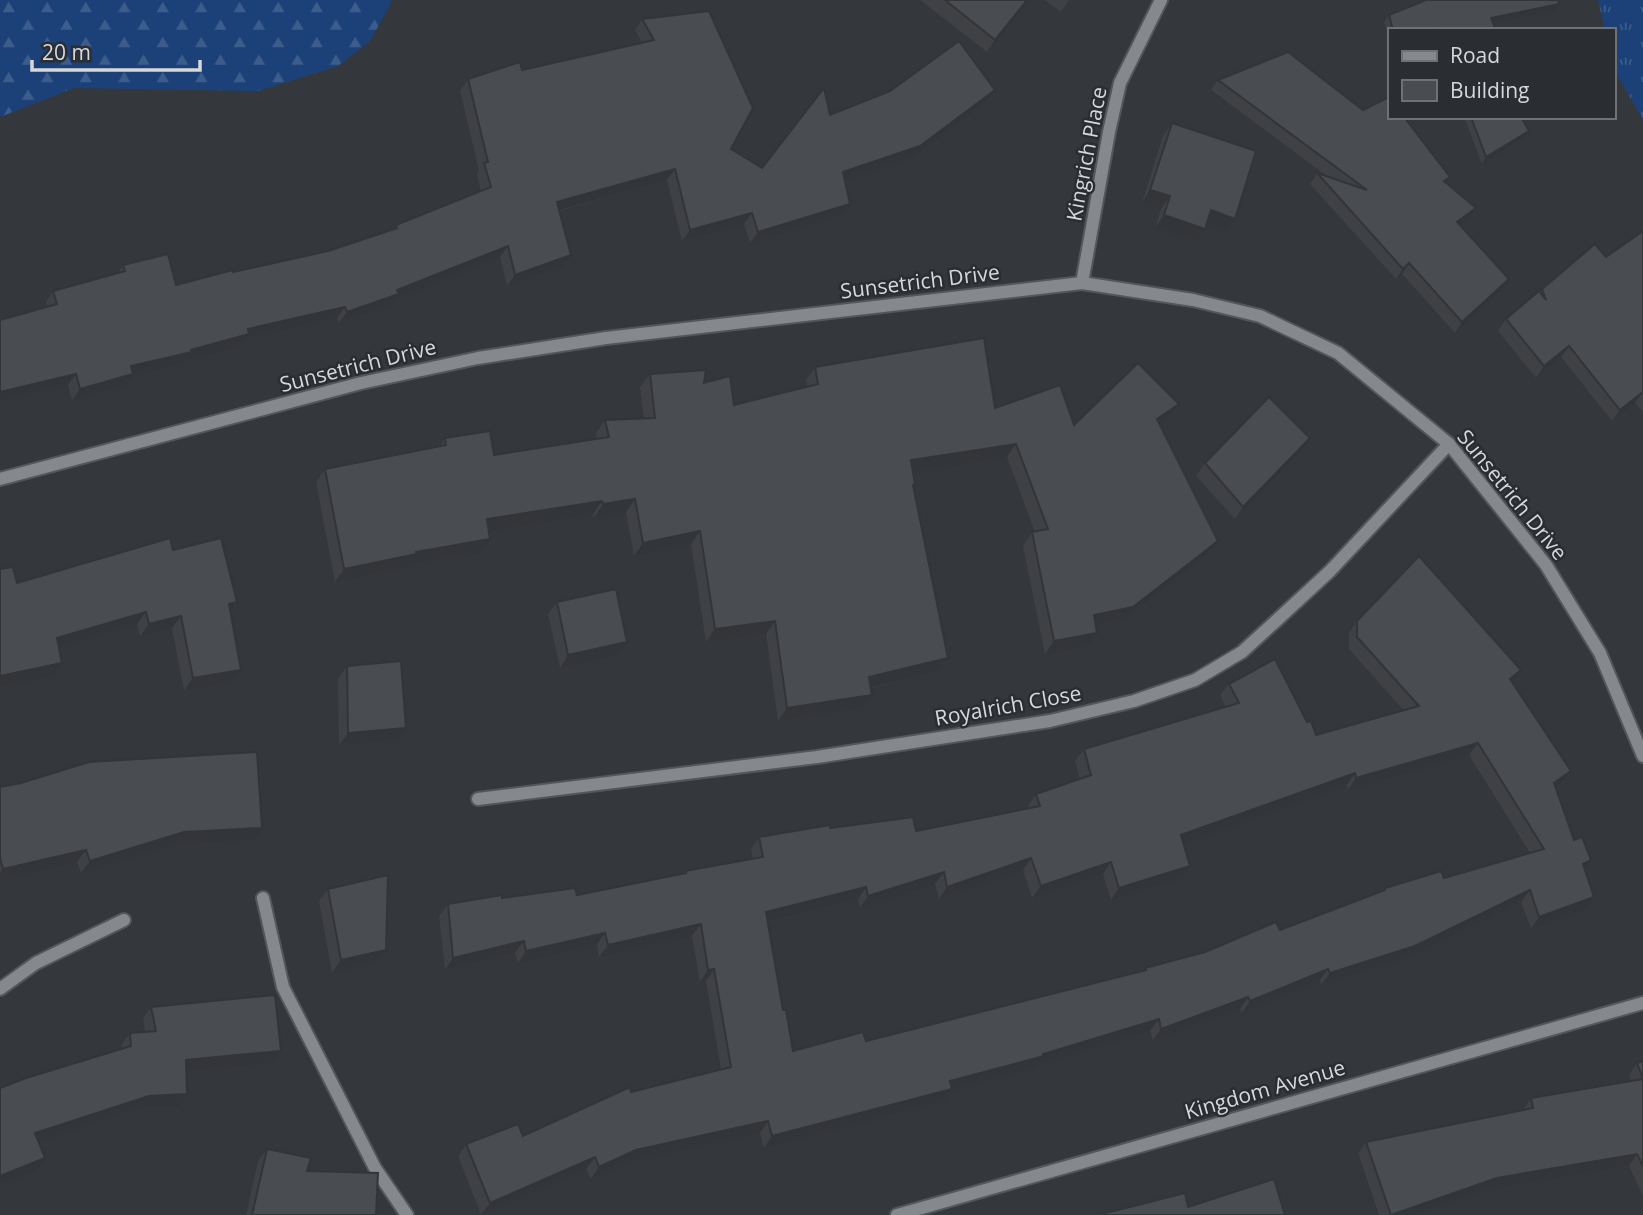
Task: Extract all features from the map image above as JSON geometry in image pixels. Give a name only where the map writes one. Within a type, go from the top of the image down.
[{"type":"street","name":"Kingrich Place","points":[[1082,283],[1120,83],[1161,0]]},
{"type":"street","name":"Sunsetrich Drive","points":[[0,479],[361,383],[478,358],[606,338],[1082,283],[1193,300],[1259,316],[1338,353],[1449,444],[1546,565],[1600,653],[1643,756]]},
{"type":"street","name":"Royalrich Close","points":[[478,799],[817,757],[1050,721],[1134,701],[1195,680],[1242,652],[1277,621],[1330,571],[1449,444]]},
{"type":"street","points":[[263,898],[283,987],[375,1168],[407,1215]]},
{"type":"street","points":[[0,989],[36,962],[124,920]]},
{"type":"street","name":"Kingdom Avenue","points":[[897,1215],[1643,1003]]},
{"type":"green space","points":[[0,0],[391,0],[370,41],[338,66],[258,91],[74,88],[0,117]]},
{"type":"green space","points":[[1598,0],[1643,0],[1643,120],[1615,71],[1615,28],[1605,28]]},
{"type":"building","points":[[945,0],[1027,0],[995,40]]},
{"type":"building","points":[[1426,0],[1558,0],[1559,4],[1491,18],[1495,28],[1392,28],[1389,15]]},
{"type":"building","points":[[709,11],[753,108],[731,149],[762,168],[824,88],[830,115],[890,91],[959,41],[995,90],[920,146],[843,172],[850,204],[758,232],[752,213],[690,230],[675,169],[557,202],[571,255],[515,275],[508,246],[397,290],[399,294],[347,312],[345,307],[248,329],[249,334],[191,350],[192,352],[131,366],[133,374],[80,389],[76,374],[0,392],[0,320],[57,304],[53,291],[125,271],[123,265],[168,254],[176,285],[233,270],[328,251],[397,228],[396,225],[491,187],[484,163],[488,162],[468,79],[520,62],[522,70],[654,40],[642,19]]},
{"type":"building","points":[[1288,52],[1363,110],[1388,98],[1388,119],[1406,119],[1450,177],[1444,181],[1476,208],[1457,222],[1509,279],[1462,322],[1409,263],[1403,269],[1317,173],[1367,190],[1218,80]]},
{"type":"building","points":[[1472,119],[1522,119],[1529,131],[1486,157]]},
{"type":"building","points":[[1172,123],[1256,151],[1235,219],[1211,210],[1205,229],[1164,215],[1170,196],[1150,190]]},
{"type":"building","points":[[1643,231],[1643,392],[1620,410],[1569,346],[1544,366],[1506,319],[1539,291],[1546,300],[1542,289],[1595,244],[1606,257]]},
{"type":"building","points":[[984,338],[995,408],[1060,385],[1074,425],[1138,363],[1179,404],[1157,419],[1218,541],[1133,607],[1094,615],[1097,633],[1054,641],[1032,532],[1048,529],[1016,444],[911,460],[913,485],[948,658],[869,677],[872,695],[787,708],[775,621],[715,629],[700,531],[643,543],[635,499],[603,504],[602,501],[487,519],[490,539],[416,552],[417,554],[344,569],[325,469],[446,445],[445,438],[490,431],[494,455],[609,437],[605,420],[655,418],[650,374],[706,370],[704,383],[730,376],[734,405],[818,384],[815,367]]},
{"type":"building","points":[[1269,397],[1310,438],[1243,507],[1205,463]]},
{"type":"building","points":[[170,538],[173,550],[221,538],[237,602],[229,604],[241,670],[193,678],[181,616],[149,624],[146,612],[57,638],[62,663],[0,676],[0,569],[13,567],[17,583]]},
{"type":"building","points":[[1419,556],[1521,670],[1510,679],[1571,771],[1554,783],[1574,840],[1582,837],[1591,860],[1583,864],[1594,897],[1539,917],[1530,890],[1415,946],[1330,973],[1328,969],[1250,1001],[1248,997],[1161,1029],[1159,1019],[1043,1054],[1044,1056],[950,1081],[952,1089],[772,1136],[768,1121],[636,1150],[599,1167],[595,1157],[490,1203],[466,1144],[518,1124],[523,1136],[630,1087],[631,1092],[731,1067],[714,969],[708,970],[701,924],[608,945],[605,933],[526,951],[524,941],[453,958],[448,904],[502,895],[502,898],[575,888],[577,895],[686,873],[685,871],[763,857],[759,837],[830,825],[830,828],[913,817],[916,831],[1040,806],[1036,794],[1091,775],[1084,749],[1239,703],[1229,684],[1275,659],[1307,722],[1311,721],[1316,735],[1419,706],[1357,637],[1357,621]],"holes":[[[1478,743],[1544,849],[1444,878],[1441,871],[1385,888],[1280,930],[1276,922],[1205,952],[1145,968],[1146,970],[866,1041],[863,1032],[793,1051],[766,912],[866,887],[868,896],[944,872],[947,887],[1031,858],[1041,886],[1111,862],[1119,888],[1190,866],[1181,835],[1355,773],[1356,778]]]},
{"type":"building","points":[[616,589],[627,642],[568,655],[557,602]]},
{"type":"building","points":[[401,661],[406,728],[348,733],[347,666]]},
{"type":"building","points":[[257,752],[262,828],[184,832],[90,861],[86,850],[3,869],[0,858],[0,787],[89,762]]},
{"type":"building","points":[[388,875],[386,950],[341,960],[328,889]]},
{"type":"building","points":[[275,995],[281,1051],[186,1060],[187,1094],[149,1096],[35,1133],[45,1158],[0,1176],[0,1088],[131,1046],[130,1033],[156,1031],[151,1007]]},
{"type":"building","points":[[1643,1061],[1643,1079],[1637,1063]]},
{"type":"building","points":[[1643,1079],[1643,1166],[1637,1154],[1497,1178],[1391,1215],[1366,1142],[1533,1108],[1531,1098]]},
{"type":"building","points":[[267,1149],[311,1158],[307,1171],[378,1173],[376,1215],[252,1215]]},
{"type":"building","points":[[1274,1179],[1285,1215],[1098,1215],[1185,1193],[1188,1207]]}]
